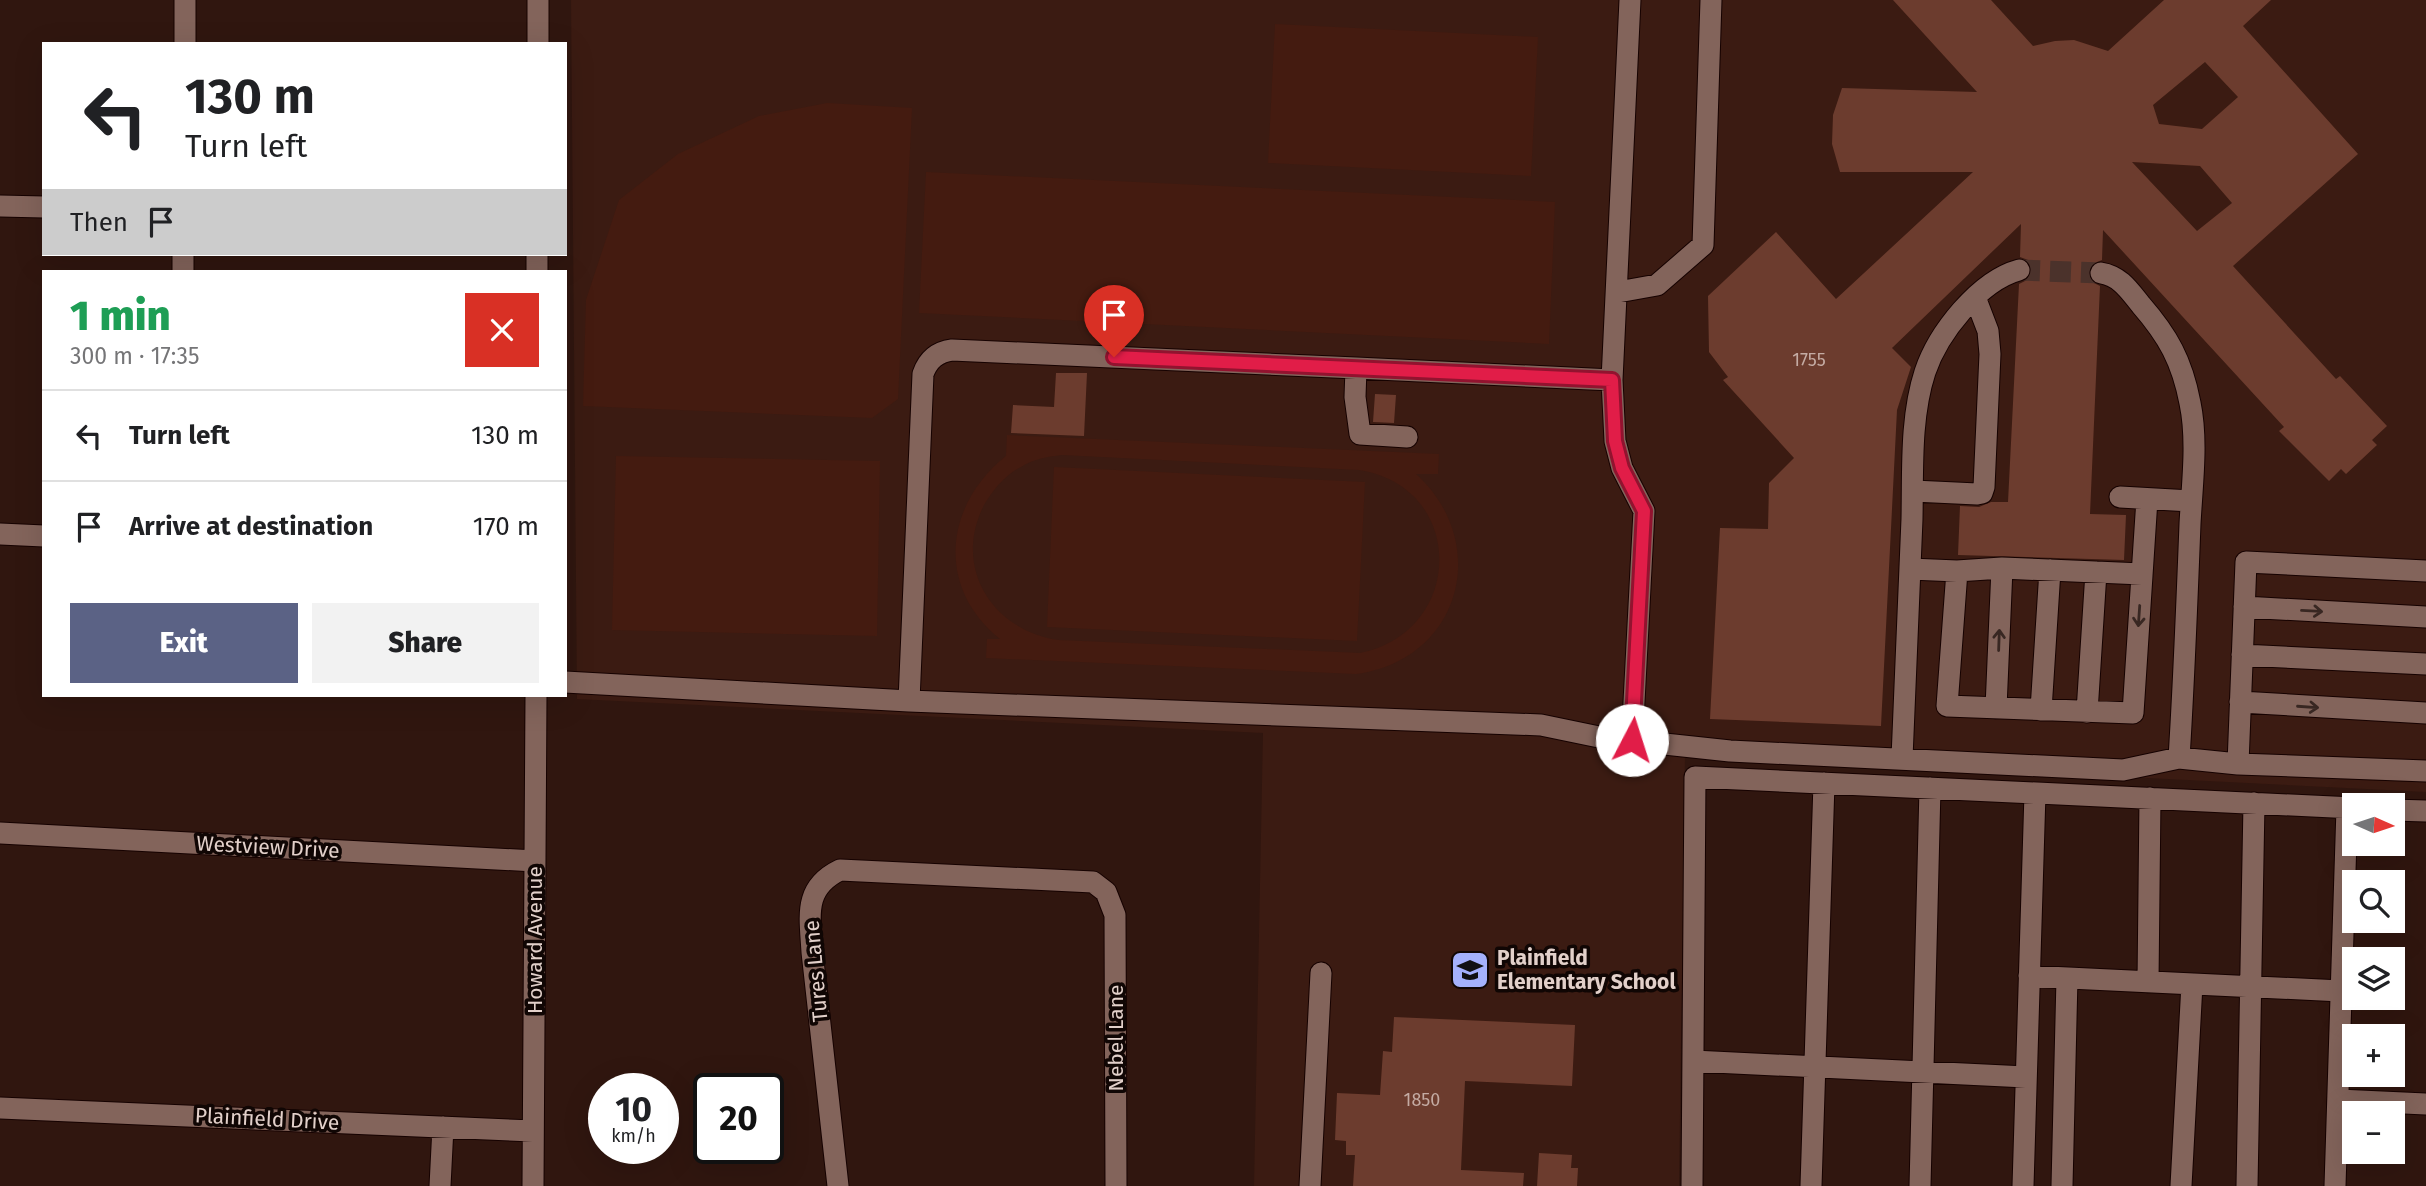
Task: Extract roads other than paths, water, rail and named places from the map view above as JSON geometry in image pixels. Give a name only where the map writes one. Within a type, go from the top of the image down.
[{"type":"street","points":[[185,0],[185,42]]},
{"type":"street","points":[[538,0],[538,42]]},
{"type":"street","points":[[1630,0],[1612,380],[1615,441],[1622,468],[1644,511],[1632,740]]},
{"type":"street","points":[[1618,292],[1657,285],[1703,246],[1711,0]]},
{"type":"street","points":[[0,206],[42,208]]},
{"type":"street","points":[[1902,758],[1915,434],[1925,372],[1949,325],[1975,297],[2007,273],[2019,270]]},
{"type":"street","points":[[2101,273],[2112,275],[2123,282],[2166,335],[2178,358],[2190,402],[2193,426],[2191,501],[2179,758]]},
{"type":"street","points":[[1913,491],[1977,494],[1982,493],[1984,487],[1990,354],[1988,331],[1975,297]]},
{"type":"street","points":[[909,701],[922,384],[926,365],[932,358],[952,350],[1612,380]]},
{"type":"street","points":[[1356,368],[1355,397],[1360,434],[1407,437]]},
{"type":"street","points":[[2120,497],[2191,501]]},
{"type":"street","points":[[1957,571],[1947,706],[2133,713],[2147,499]]},
{"type":"street","points":[[0,534],[42,536]]},
{"type":"street","points":[[2238,764],[2246,562],[2426,571]]},
{"type":"street","points":[[1910,569],[1957,571],[2002,568],[2142,574]]},
{"type":"street","points":[[1996,708],[2002,568]]},
{"type":"street","points":[[2041,710],[2050,570]]},
{"type":"street","points":[[2087,712],[2096,572]]},
{"type":"street","points":[[2244,607],[2426,617]]},
{"type":"street","points":[[2242,655],[2426,664]]},
{"type":"street","points":[[567,682],[909,701],[1541,725],[1632,740],[1730,751],[2123,770],[2179,758],[2238,764],[2426,771]]},
{"type":"street","name":"Howard Avenue","points":[[533,1186],[536,697]]},
{"type":"street","points":[[2240,702],[2426,713]]},
{"type":"street","points":[[1692,1186],[1695,777],[2342,808]]},
{"type":"street","points":[[1811,1186],[1824,783]]},
{"type":"street","points":[[1920,1186],[1930,788]]},
{"type":"street","points":[[2023,1186],[2035,793]]},
{"type":"street","points":[[2148,982],[2150,798]]},
{"type":"street","points":[[2247,1186],[2254,803]]},
{"type":"street","points":[[2405,810],[2426,811]]},
{"type":"street","name":"Westview Drive","points":[[0,833],[535,861]]},
{"type":"street","points":[[2344,947],[2348,856]]},
{"type":"street","name":"Tures Lane","points":[[838,1186],[811,952],[812,896],[822,878],[840,870],[1093,882],[1106,892]]},
{"type":"street","name":"Nebel Lane","points":[[1106,892],[1115,915],[1116,1186]]},
{"type":"street","points":[[1310,1186],[1321,973]]},
{"type":"street","points":[[2029,976],[2342,991],[2335,1186]]},
{"type":"street","points":[[2062,1186],[2067,978]]},
{"type":"street","points":[[2181,1186],[2192,984]]},
{"type":"street","points":[[1693,1061],[2026,1077]]},
{"type":"street","points":[[2338,1100],[2426,1104]]},
{"type":"street","name":"Plainfield Drive","points":[[0,1108],[533,1131]]},
{"type":"street","points":[[440,1186],[443,1127]]},
{"type":"tunnel","points":[[2019,270],[2101,273]]},
{"type":"place","name":"Plainfield Elementary School","points":[[1470,970]]}]
